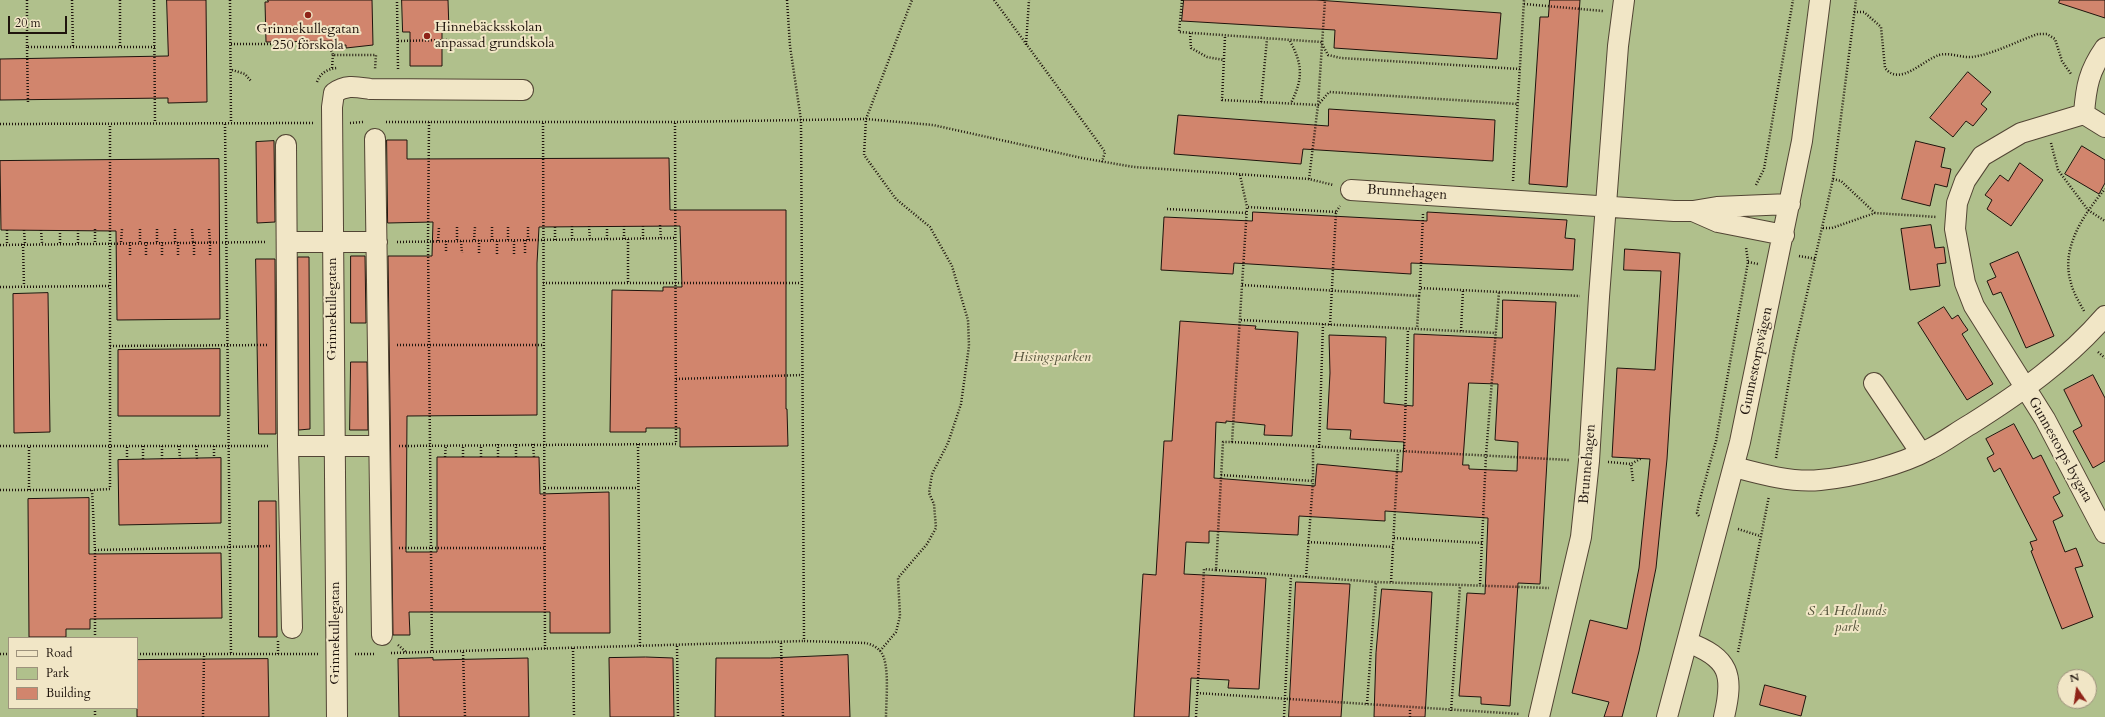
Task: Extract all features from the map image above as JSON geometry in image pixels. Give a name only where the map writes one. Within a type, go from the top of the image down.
[{"type":"street","name":"Gunnestorpsvägen","points":[[1667,717],[1734,467],[1784,235],[1802,141],[1820,0]]},
{"type":"street","name":"Brunnehagen","points":[[1540,714],[1581,537],[1589,461],[1599,297],[1618,46],[1623,6]]},
{"type":"street","points":[[2105,48],[2094,65],[2086,87],[2084,114],[2105,127]]},
{"type":"street","name":"Grinnekullegatan","points":[[337,717],[332,123],[334,93],[341,88],[349,86],[370,89],[399,90],[523,90]]},
{"type":"street","name":"Gunnestorps bygata","points":[[2084,114],[2021,133],[1982,156],[1965,181],[1957,203],[1955,218],[1958,246],[1966,288],[1974,306],[2058,442],[2105,533]]},
{"type":"street","points":[[376,128],[382,644]]},
{"type":"street","points":[[286,145],[288,446],[292,628]]},
{"type":"street","name":"Brunnehagen","points":[[1351,190],[1607,207],[1693,211],[1717,207],[1790,204]]},
{"type":"street","name":"Brunnehagen","points":[[1693,211],[1718,222],[1784,235]]},
{"type":"street","points":[[287,242],[377,242]]},
{"type":"street","name":"Gunnestorps bygata","points":[[1734,467],[1773,477],[1819,481],[1872,471],[1929,450],[2026,388],[2050,370],[2100,321]]},
{"type":"street","points":[[1874,383],[1921,453]]},
{"type":"street","points":[[288,446],[379,446]]},
{"type":"street","points":[[1687,642],[1701,648],[1719,660],[1726,670],[1729,683],[1724,717]]},
{"type":"path","points":[[27,0],[28,104]]},
{"type":"path","points":[[72,0],[73,47]]},
{"type":"path","points":[[120,0],[120,47]]},
{"type":"path","points":[[154,0],[155,123]]},
{"type":"path","points":[[230,0],[232,124]]},
{"type":"path","points":[[787,0],[790,46],[801,120],[804,641]]},
{"type":"path","points":[[880,651],[896,632],[900,616],[898,578],[927,544],[936,528],[934,504],[929,493],[932,474],[948,443],[961,404],[969,346],[968,320],[948,260],[930,227],[896,199],[864,155],[866,119],[912,0]]},
{"type":"path","points":[[994,0],[1105,152],[1102,162]]},
{"type":"path","points":[[1026,45],[1029,0]]},
{"type":"path","points":[[1182,0],[1179,32],[1225,37],[1321,42]]},
{"type":"path","points":[[1309,179],[1318,104],[1325,0]]},
{"type":"path","points":[[1512,200],[1524,0]]},
{"type":"path","points":[[1747,206],[1748,196],[1764,169],[1793,0]]},
{"type":"path","points":[[1726,670],[1734,661],[1742,636],[1760,536],[1773,477],[1794,351],[1833,179],[1856,0]]},
{"type":"path","points":[[397,2],[399,90]]},
{"type":"path","points":[[1524,4],[1623,6]]},
{"type":"path","points":[[1854,12],[1864,12],[1881,27],[1884,68],[1893,74],[1905,74],[1940,55],[1948,54],[1971,57],[2038,34],[2043,34],[2055,39],[2062,61],[2075,80],[2086,87]]},
{"type":"path","points":[[1190,33],[1191,48],[1207,57],[1224,60]]},
{"type":"path","points":[[1225,37],[1222,100],[1318,104],[1329,92],[1518,104]]},
{"type":"path","points":[[1262,102],[1267,39]]},
{"type":"path","points":[[398,41],[448,40]]},
{"type":"path","points":[[1290,41],[1301,68],[1296,94],[1291,103]]},
{"type":"path","points":[[1321,42],[1328,55],[1341,58],[1520,69]]},
{"type":"path","points":[[231,44],[329,44],[332,55],[332,69]]},
{"type":"path","points":[[28,48],[155,47]]},
{"type":"path","points":[[332,55],[376,55],[375,69],[367,68]]},
{"type":"path","points":[[317,89],[319,76],[332,69],[344,68]]},
{"type":"path","points":[[232,70],[245,74],[251,81]]},
{"type":"path","points":[[0,124],[332,123],[376,128],[429,122],[543,123],[866,119],[933,125],[1134,168],[1309,179],[1351,190],[1336,212],[1330,325]]},
{"type":"path","points":[[429,122],[428,241],[432,652]]},
{"type":"path","points":[[379,446],[676,444],[675,122]]},
{"type":"path","points":[[543,123],[545,649]]},
{"type":"path","points":[[0,490],[110,490],[110,124]]},
{"type":"path","points":[[225,124],[231,654]]},
{"type":"path","points":[[2046,125],[2058,170],[2088,210],[2105,221]]},
{"type":"path","points":[[1232,442],[1241,320],[1247,207],[1240,175]]},
{"type":"path","points":[[1833,179],[1841,181],[1875,213]]},
{"type":"path","points":[[2100,321],[2088,318],[2079,301],[2071,284],[2068,272],[2068,260],[2077,230],[2088,210],[2105,189]]},
{"type":"path","points":[[1417,329],[1424,194]]},
{"type":"path","points":[[1247,207],[1336,212]]},
{"type":"path","points":[[1167,209],[1246,213]]},
{"type":"path","points":[[1823,228],[1832,228],[1875,213],[1955,218]]},
{"type":"path","points":[[660,225],[661,238]]},
{"type":"path","points":[[555,226],[555,240]]},
{"type":"path","points":[[572,226],[572,239]]},
{"type":"path","points":[[589,226],[590,239]]},
{"type":"path","points":[[607,226],[607,239]]},
{"type":"path","points":[[624,226],[628,283]]},
{"type":"path","points":[[643,226],[643,239]]},
{"type":"path","points":[[438,241],[439,227]]},
{"type":"path","points":[[456,227],[457,241]]},
{"type":"path","points":[[474,240],[475,227]]},
{"type":"path","points":[[492,227],[492,240]]},
{"type":"path","points":[[508,227],[508,240]]},
{"type":"path","points":[[525,254],[528,227]]},
{"type":"path","points":[[1747,228],[1746,244],[1748,262],[1716,441],[1697,513],[1700,518],[1760,536]]},
{"type":"path","points":[[60,229],[60,243]]},
{"type":"path","points":[[95,229],[95,243]]},
{"type":"path","points":[[121,242],[122,229]]},
{"type":"path","points":[[140,229],[140,242]]},
{"type":"path","points":[[157,229],[157,242]]},
{"type":"path","points":[[175,229],[178,255]]},
{"type":"path","points":[[192,229],[194,255]]},
{"type":"path","points":[[209,229],[210,255]]},
{"type":"path","points":[[7,230],[7,244]]},
{"type":"path","points":[[24,230],[24,286]]},
{"type":"path","points":[[41,230],[42,243]]},
{"type":"path","points":[[78,230],[78,243]]},
{"type":"path","points":[[377,242],[676,238]]},
{"type":"path","points":[[479,240],[479,254]]},
{"type":"path","points":[[497,240],[497,254]]},
{"type":"path","points":[[514,240],[514,254]]},
{"type":"path","points":[[446,241],[446,253]]},
{"type":"path","points":[[461,241],[462,253]]},
{"type":"path","points":[[0,245],[121,242],[287,242]]},
{"type":"path","points":[[130,242],[130,255]]},
{"type":"path","points":[[146,242],[146,255]]},
{"type":"path","points":[[162,242],[162,255]]},
{"type":"path","points":[[1795,255],[1816,259]]},
{"type":"path","points":[[727,278],[729,284]]},
{"type":"path","points":[[744,278],[746,284]]},
{"type":"path","points":[[761,278],[762,284]]},
{"type":"path","points":[[777,278],[779,283]]},
{"type":"path","points":[[694,279],[696,284]]},
{"type":"path","points":[[711,279],[713,284]]},
{"type":"path","points":[[543,284],[762,284],[801,282]]},
{"type":"path","points":[[1242,285],[1418,296]]},
{"type":"path","points":[[0,287],[110,286]]},
{"type":"path","points":[[1420,288],[1599,297]]},
{"type":"path","points":[[1461,332],[1462,290]]},
{"type":"path","points":[[1480,584],[1486,455],[1499,292]]},
{"type":"path","points":[[1241,320],[1496,333]]},
{"type":"path","points":[[1319,448],[1323,324]]},
{"type":"path","points":[[1404,452],[1408,329]]},
{"type":"path","points":[[110,346],[197,345],[214,347],[227,345],[287,344]]},
{"type":"path","points":[[378,345],[544,345]]},
{"type":"path","points":[[178,346],[179,350]]},
{"type":"path","points":[[780,375],[780,380]]},
{"type":"path","points":[[676,379],[728,379],[745,376],[802,375]]},
{"type":"path","points":[[1216,570],[1224,442],[1631,464],[1642,458]]},
{"type":"path","points":[[498,444],[498,457]]},
{"type":"path","points":[[516,444],[516,457]]},
{"type":"path","points":[[533,444],[534,457]]},
{"type":"path","points":[[638,444],[640,647]]},
{"type":"path","points":[[445,457],[446,445]]},
{"type":"path","points":[[463,445],[463,457]]},
{"type":"path","points":[[481,445],[481,457]]},
{"type":"path","points":[[0,446],[288,446]]},
{"type":"path","points":[[29,446],[29,490]]},
{"type":"path","points":[[127,446],[127,460]]},
{"type":"path","points":[[143,446],[143,460]]},
{"type":"path","points":[[162,446],[162,459]]},
{"type":"path","points":[[179,446],[180,459]]},
{"type":"path","points":[[196,446],[197,458]]},
{"type":"path","points":[[214,446],[214,458]]},
{"type":"path","points":[[1306,576],[1313,481],[1313,448]]},
{"type":"path","points":[[1391,582],[1398,452]]},
{"type":"path","points":[[1631,464],[1633,481]]},
{"type":"path","points":[[1221,475],[1313,481]]},
{"type":"path","points":[[545,488],[638,488]]},
{"type":"path","points":[[92,490],[91,505],[94,522],[95,550],[95,637]]},
{"type":"path","points":[[89,523],[94,522]]},
{"type":"path","points":[[1394,538],[1482,543]]},
{"type":"path","points":[[89,539],[94,539]]},
{"type":"path","points":[[1308,542],[1393,547]]},
{"type":"path","points":[[95,550],[209,549],[290,545]]},
{"type":"path","points":[[381,548],[545,548]]},
{"type":"path","points":[[463,548],[464,552]]},
{"type":"path","points":[[209,549],[210,553]]},
{"type":"path","points":[[545,553],[550,552]]},
{"type":"path","points":[[90,557],[95,557]]},
{"type":"path","points":[[1196,717],[1204,569],[1376,582],[1460,586],[1480,584],[1570,589]]},
{"type":"path","points":[[545,570],[550,571]]},
{"type":"path","points":[[90,575],[95,575]]},
{"type":"path","points":[[1284,717],[1291,576]]},
{"type":"path","points":[[1367,704],[1376,582]]},
{"type":"path","points":[[1451,711],[1460,586]]},
{"type":"path","points":[[545,588],[550,588]]},
{"type":"path","points":[[90,594],[95,593]]},
{"type":"path","points":[[90,610],[95,610]]},
{"type":"path","points":[[545,624],[550,624]]},
{"type":"path","points":[[90,625],[95,625]]},
{"type":"path","points":[[382,644],[432,652],[781,643],[804,641],[865,643],[873,645],[880,651],[885,666],[886,717]]},
{"type":"path","points":[[781,643],[783,717],[787,717]]},
{"type":"path","points":[[678,646],[678,717]]},
{"type":"path","points":[[573,648],[574,717]]},
{"type":"path","points":[[463,651],[465,665],[462,671],[466,683],[464,688],[466,700],[464,706],[465,717]]},
{"type":"path","points":[[138,654],[375,654]]},
{"type":"path","points":[[203,717],[201,706],[203,701],[204,655]]},
{"type":"path","points":[[781,664],[787,664]]},
{"type":"path","points":[[199,669],[208,667]]},
{"type":"path","points":[[777,672],[782,671]]},
{"type":"path","points":[[782,681],[787,681]]},
{"type":"path","points":[[203,683],[208,683]]},
{"type":"path","points":[[777,688],[782,688]]},
{"type":"path","points":[[1197,693],[1451,711],[1528,715],[1540,714]]},
{"type":"path","points":[[782,699],[788,699]]},
{"type":"path","points":[[203,701],[208,701]]},
{"type":"path","points":[[777,704],[782,704]]},
{"type":"path","points":[[1410,708],[1410,717]]},
{"type":"green space","name":"Hisingsparken","points":[[0,0],[2105,0],[2105,717],[0,717]]},
{"type":"building","points":[[167,0],[206,0],[207,102],[168,103],[168,98],[0,100],[0,59],[168,56]]},
{"type":"building","name":"Grinnekullegatan 250 förskola","points":[[268,0],[372,0],[373,45],[346,48],[346,45],[333,45],[332,41],[266,42],[265,2],[268,2]]},
{"type":"building","points":[[402,0],[448,0],[449,31],[442,31],[442,66],[410,66],[410,32],[403,32]]},
{"type":"building","points":[[1184,0],[1316,0],[1501,13],[1497,59],[1334,48],[1335,30],[1182,21]]},
{"type":"building","points":[[1550,0],[1580,0],[1567,187],[1529,184],[1540,17],[1548,17]]},
{"type":"building","points":[[2060,0],[2105,0],[2105,18],[2059,3]]},
{"type":"building","points":[[1968,72],[1991,92],[1981,104],[1987,109],[1973,126],[1966,121],[1953,137],[1930,118]]},
{"type":"building","points":[[1329,109],[1495,120],[1493,161],[1303,149],[1301,164],[1174,154],[1178,115],[1328,126]]},
{"type":"building","points":[[387,140],[407,140],[407,159],[669,158],[670,210],[786,210],[786,409],[788,446],[680,447],[680,428],[646,428],[646,432],[610,432],[612,290],[663,291],[663,287],[682,287],[680,226],[539,227],[537,263],[537,415],[407,416],[406,552],[437,552],[437,457],[539,457],[540,494],[609,492],[610,633],[550,633],[550,612],[409,612],[410,635],[393,635],[388,256],[432,256],[433,222],[388,223]]},
{"type":"building","points":[[274,141],[275,222],[257,223],[256,142]]},
{"type":"building","points":[[1916,141],[1945,148],[1941,167],[1951,169],[1947,187],[1935,184],[1930,206],[1902,199]]},
{"type":"building","points":[[2082,146],[2105,160],[2105,183],[2099,194],[2065,174]]},
{"type":"building","points":[[219,159],[220,319],[117,320],[116,231],[1,230],[0,161]]},
{"type":"building","points":[[2020,163],[2043,180],[2011,226],[1987,209],[1992,200],[1985,195],[2000,175],[2008,181]]},
{"type":"building","points":[[1253,212],[1427,221],[1427,212],[1567,220],[1565,238],[1575,239],[1573,270],[1411,263],[1411,274],[1234,263],[1233,274],[1161,270],[1164,217],[1252,221]]},
{"type":"building","points":[[1931,225],[1935,248],[1944,247],[1946,263],[1937,264],[1940,286],[1910,290],[1901,229]]},
{"type":"building","points":[[1625,249],[1680,253],[1667,459],[1656,568],[1639,651],[1622,717],[1604,717],[1609,702],[1572,693],[1590,620],[1627,629],[1639,568],[1650,459],[1612,457],[1617,368],[1655,370],[1661,271],[1624,270]]},
{"type":"building","points":[[2018,252],[2054,336],[2026,348],[2001,292],[1993,295],[1987,281],[1996,277],[1990,264]]},
{"type":"building","points":[[351,256],[365,256],[366,323],[351,323]]},
{"type":"building","points":[[298,257],[309,257],[310,429],[299,430]]},
{"type":"building","points":[[256,259],[275,259],[276,434],[259,434]]},
{"type":"building","points":[[48,293],[50,432],[14,433],[13,294]]},
{"type":"building","points":[[1503,300],[1556,302],[1540,584],[1518,583],[1510,706],[1481,704],[1481,697],[1459,696],[1467,593],[1485,594],[1488,518],[1385,511],[1385,521],[1299,516],[1298,535],[1209,531],[1209,543],[1186,542],[1184,574],[1266,578],[1259,689],[1228,688],[1229,680],[1191,678],[1189,717],[1134,717],[1143,574],[1156,575],[1164,441],[1172,441],[1180,321],[1256,326],[1255,329],[1298,332],[1292,436],[1264,435],[1265,425],[1226,421],[1226,423],[1216,422],[1214,478],[1315,486],[1317,464],[1402,472],[1404,442],[1350,439],[1351,430],[1327,429],[1330,373],[1329,335],[1386,337],[1384,403],[1413,406],[1414,334],[1502,338]],"holes":[[[1469,383],[1498,384],[1495,440],[1518,442],[1517,471],[1469,469],[1469,465],[1463,465]]]},
{"type":"building","points":[[1944,307],[1952,319],[1958,315],[1968,330],[1962,334],[1993,384],[1967,400],[1918,323]]},
{"type":"building","points":[[220,349],[220,416],[118,416],[118,350]]},
{"type":"building","points":[[351,362],[367,362],[368,430],[350,430]]},
{"type":"building","points":[[2093,375],[2105,398],[2105,461],[2093,468],[2073,431],[2082,426],[2064,390]]},
{"type":"building","points":[[2014,424],[2033,459],[2041,455],[2060,493],[2053,497],[2063,516],[2053,521],[2065,552],[2076,548],[2083,566],[2075,568],[2093,617],[2062,629],[2031,551],[2033,550],[2030,542],[2037,540],[2000,468],[1994,472],[1987,458],[1994,454],[1986,439]]},
{"type":"building","points":[[221,458],[221,523],[119,525],[118,460]]},
{"type":"building","points":[[89,498],[89,554],[221,553],[222,618],[90,619],[90,629],[66,629],[66,637],[29,637],[28,499]]},
{"type":"building","points":[[259,501],[276,501],[277,637],[259,637]]},
{"type":"building","points":[[1296,582],[1350,584],[1341,717],[1289,717]]},
{"type":"building","points":[[1382,589],[1432,592],[1425,717],[1374,717],[1376,653]]},
{"type":"building","points":[[848,655],[850,717],[715,717],[716,658],[770,658]]},
{"type":"building","points":[[433,658],[433,660],[528,658],[529,717],[399,717],[398,659]]},
{"type":"building","points":[[609,658],[673,658],[674,717],[610,717]]},
{"type":"building","points":[[268,659],[269,717],[137,717],[138,660]]},
{"type":"building","points":[[1765,685],[1806,696],[1801,716],[1760,705]]},
{"type":"place","name":"Grinnekullegatan 250 förskola","points":[[308,15]]},
{"type":"place","name":"Hinnebäcksskolan anpassad grundskola","points":[[427,36]]},
{"type":"park label","name":"S A Hedlunds park","points":[[1847,620]]}]
